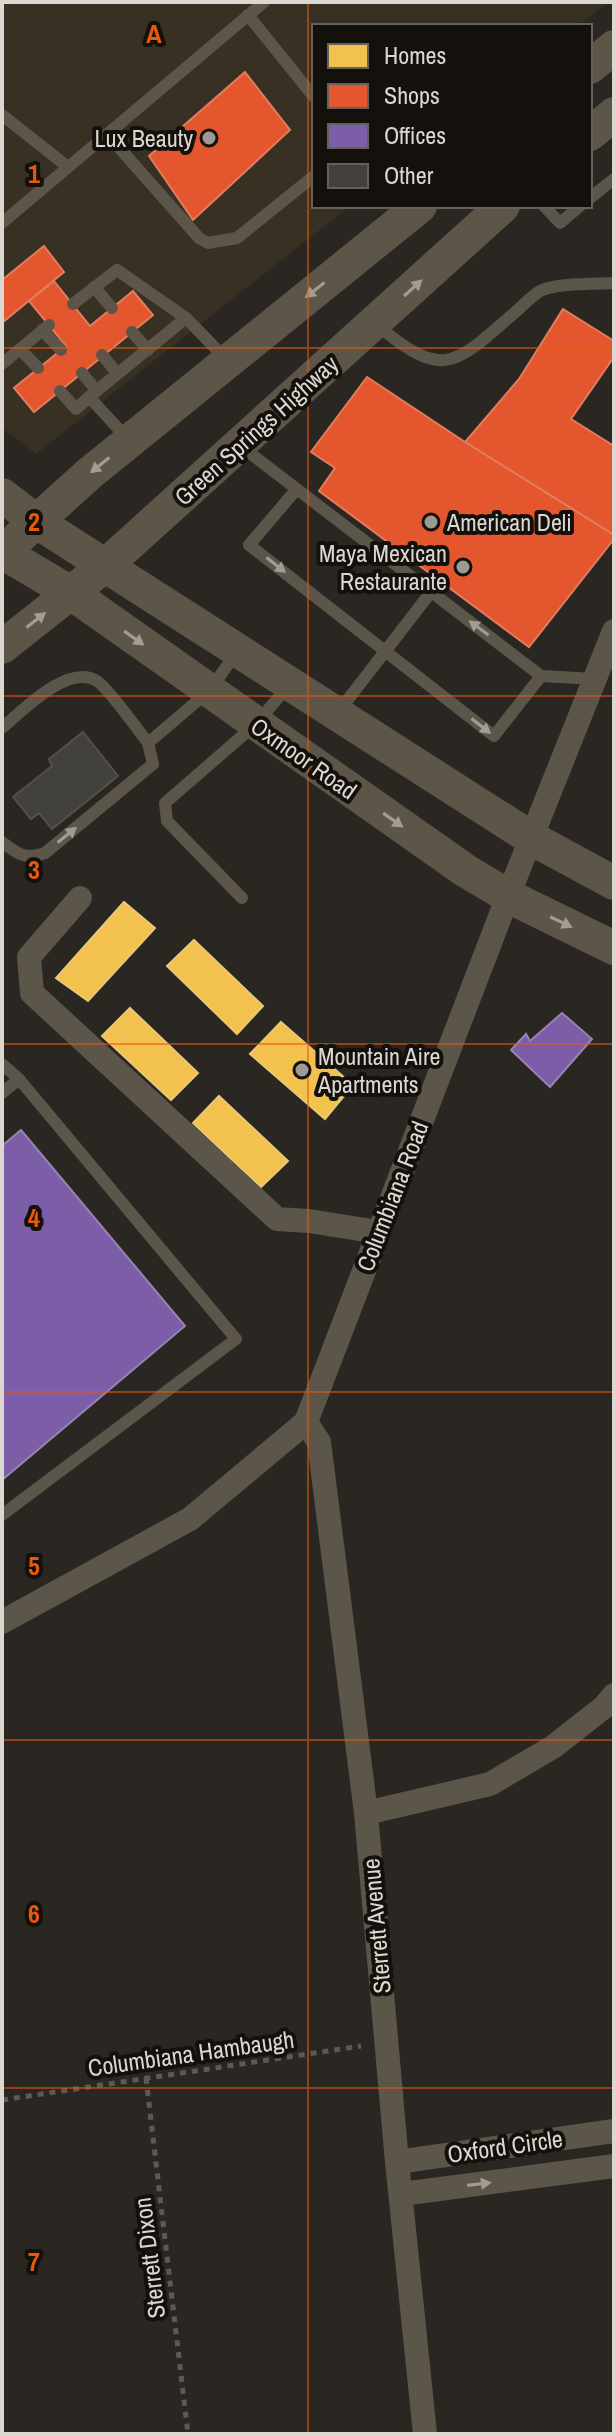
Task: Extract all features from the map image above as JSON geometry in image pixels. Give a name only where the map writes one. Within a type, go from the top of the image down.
[{"type":"main road","points":[[592,65],[614,47]]},
{"type":"main road","points":[[592,132],[614,114]]},
{"type":"main road","name":"Green Springs Highway","points":[[2,647],[106,565],[501,208]]},
{"type":"main road","points":[[2,552],[90,473],[409,209]]},
{"type":"main road","points":[[2,495],[37,522],[531,838],[614,883]]},
{"type":"main road","name":"Oxmoor Road","points":[[2,552],[71,593],[453,862],[508,896],[614,948]]},
{"type":"street","name":"Columbiana Road","points":[[2,1622],[190,1519],[306,1422],[508,896],[614,631]]},
{"type":"street","points":[[80,898],[29,957],[32,993],[277,1219],[378,1232]]},
{"type":"street","name":"Sterrett Avenue","points":[[306,1422],[319,1442],[366,1813],[425,2434]]},
{"type":"street","points":[[366,1813],[490,1784],[553,1747],[604,1707],[614,1695]]},
{"type":"street","points":[[605,2132],[607,2167]]},
{"type":"street","name":"Oxford Circle","points":[[397,2162],[605,2132]]},
{"type":"street","name":"Oxford Circle","points":[[402,2194],[607,2167]]},
{"type":"lane","points":[[2,223],[264,2]]},
{"type":"lane","points":[[248,15],[312,95]]},
{"type":"lane","points":[[2,115],[68,167]]},
{"type":"lane","points":[[107,134],[199,238],[208,243],[237,238],[312,178]]},
{"type":"lane","points":[[592,196],[614,179]]},
{"type":"lane","points":[[546,208],[560,223],[578,208]]},
{"type":"lane","points":[[73,304],[117,270],[186,318],[228,361]]},
{"type":"lane","points":[[375,323],[405,348],[427,358],[449,360],[467,354],[542,290],[614,283]]},
{"type":"lane","points":[[94,287],[112,308]]},
{"type":"lane","points":[[60,391],[76,409],[186,318]]},
{"type":"lane","points":[[2,364],[46,327],[61,350]]},
{"type":"lane","points":[[132,332],[148,350]]},
{"type":"lane","points":[[20,349],[38,368]]},
{"type":"lane","points":[[102,355],[117,373]]},
{"type":"lane","points":[[82,373],[93,394],[129,441]]},
{"type":"lane","points":[[239,445],[541,676],[595,679]]},
{"type":"lane","points":[[296,490],[249,545],[494,736],[541,676]]},
{"type":"lane","points":[[337,714],[431,592]]},
{"type":"lane","points":[[148,743],[209,691],[238,650]]},
{"type":"lane","points":[[2,728],[56,683],[82,678],[96,680],[148,743],[153,764],[45,853],[32,858],[20,856],[2,842]]},
{"type":"lane","points":[[242,898],[167,821],[165,803],[256,724],[290,684]]},
{"type":"lane","points":[[2,1064],[19,1079],[236,1339],[2,1515]]},
{"type":"lane","points":[[2,1093],[19,1079]]},
{"type":"path","name":"Columbiana Hambaugh","points":[[2,2100],[386,2042]]},
{"type":"path","name":"Sterrett Dixon","points":[[146,2078],[188,2434]]},
{"type":"shaded area","points":[[2,2],[608,2],[580,24],[312,24],[312,208],[347,208],[36,454],[2,428]]},
{"type":"building: Homes","points":[[124,902],[155,928],[88,1001],[56,978]]},
{"type":"building: Homes","name":"Mountain Aire Apartments","points":[[194,940],[263,1006],[237,1034],[167,966]]},
{"type":"building: Homes","points":[[130,1008],[198,1073],[171,1100],[102,1036]]},
{"type":"building: Homes","name":"Mountain Aire Apartments","points":[[281,1022],[353,1085],[325,1119],[250,1054]]},
{"type":"building: Homes","name":"Mountain Aire Apartments","points":[[219,1096],[288,1161],[261,1187],[193,1123]]},
{"type":"building: Shops","points":[[245,72],[290,130],[193,220],[149,156]]},
{"type":"building: Shops","points":[[44,246],[64,272],[2,323],[2,280]]},
{"type":"building: Shops","points":[[54,281],[90,326],[133,291],[153,315],[34,412],[14,388],[66,346],[29,301]]},
{"type":"building: Shops","points":[[563,309],[614,341],[614,357],[571,419],[614,446],[614,535],[465,442],[519,379]]},
{"type":"building: Shops","points":[[367,377],[614,535],[614,539],[529,647],[319,491],[335,468],[311,452]]},
{"type":"building: Offices","points":[[562,1013],[592,1039],[550,1087],[511,1050],[526,1034],[530,1041]]},
{"type":"building: Offices","points":[[21,1130],[185,1326],[2,1480],[2,1146]]},
{"type":"building: Other","points":[[83,732],[118,776],[52,829],[39,813],[31,819],[13,797],[52,766],[49,759]]},
{"type":"place","name":"Lux Beauty","points":[[209,138]]},
{"type":"place","name":"American Deli","points":[[431,522]]},
{"type":"place","name":"Maya Mexican Restaurante","points":[[463,567]]},
{"type":"place","name":"Mountain Aire Apartments","points":[[302,1070]]}]
